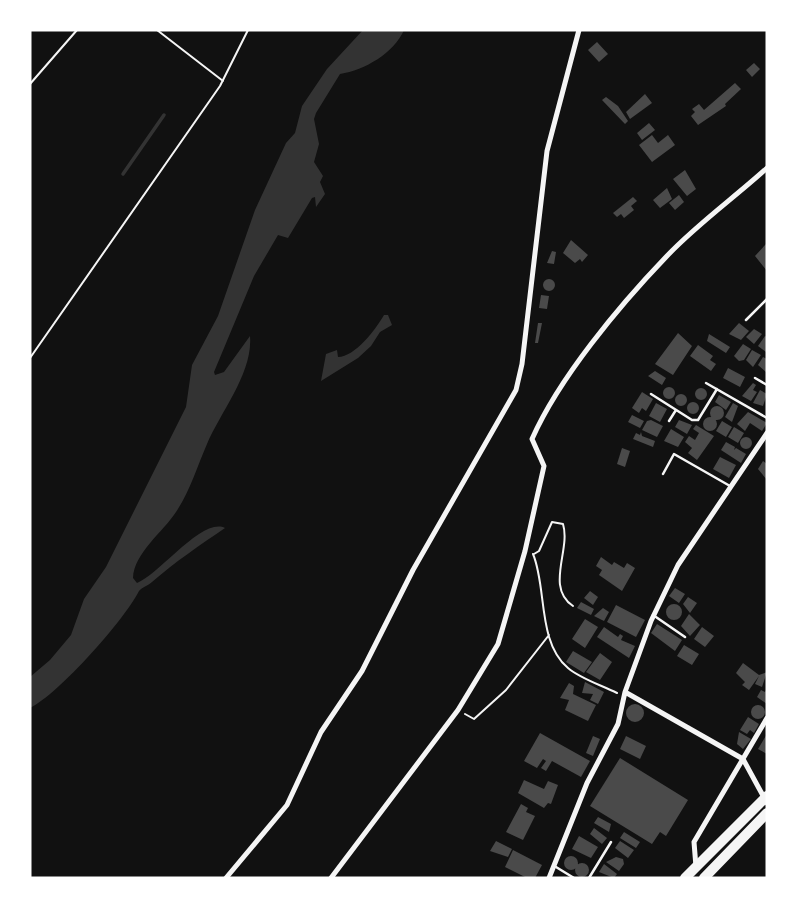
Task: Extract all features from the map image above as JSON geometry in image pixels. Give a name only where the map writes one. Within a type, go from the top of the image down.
[{"type":"highway","points":[[685,878],[766,799]]},
{"type":"highway","points":[[704,878],[767,813]]},
{"type":"street","points":[[226,878],[287,805],[321,732],[362,671],[413,570],[516,390],[522,364],[547,151],[579,30]]},
{"type":"street","points":[[331,878],[458,710],[498,644],[525,551],[544,466],[533,439],[547,406],[611,321],[667,256],[767,168]]},
{"type":"street","points":[[549,878],[587,783],[618,724],[625,694],[653,615],[678,565],[767,433]]},
{"type":"street","points":[[625,694],[743,759],[766,799]]},
{"type":"street","points":[[696,867],[694,842],[767,718]]},
{"type":"lane","points":[[747,320],[767,299]]},
{"type":"lane","points":[[752,315],[757,318]]},
{"type":"lane","points":[[755,378],[767,385]]},
{"type":"lane","points":[[706,383],[767,418]]},
{"type":"lane","points":[[651,394],[692,420],[698,420],[717,389]]},
{"type":"lane","points":[[669,421],[676,410]]},
{"type":"lane","points":[[663,474],[674,454],[731,487]]},
{"type":"lane","points":[[653,615],[685,637]]},
{"type":"lane","points":[[589,878],[611,842]]},
{"type":"lane","points":[[555,867],[574,878]]},
{"type":"path","points":[[30,84],[77,30]]},
{"type":"path","points":[[157,30],[223,81]]},
{"type":"path","points":[[30,358],[223,81],[248,30]]},
{"type":"path","points":[[525,551],[533,554],[539,551],[552,522],[562,524],[565,533],[559,565],[561,594],[573,606]]},
{"type":"path","points":[[533,554],[549,635],[566,667],[625,694]]},
{"type":"path","points":[[458,710],[474,719],[506,690],[549,635]]},
{"type":"shaded area","points":[[363,30],[404,30],[393,46],[378,59],[359,69],[340,74],[316,113],[314,119],[319,144],[314,162],[323,176],[320,182],[325,194],[316,207],[315,197],[312,198],[288,238],[278,235],[254,276],[214,372],[215,375],[224,372],[250,336],[247,364],[213,431],[181,504],[138,560],[133,578],[137,583],[146,578],[205,531],[216,527],[225,528],[140,590],[90,655],[57,688],[30,708],[30,677],[50,660],[71,635],[84,599],[106,567],[186,407],[192,365],[218,316],[255,210],[286,143],[295,133],[302,106],[327,69]]},
{"type":"shaded area","points":[[384,315],[388,315],[392,325],[380,332],[371,346],[358,358],[321,381],[326,354],[337,350],[338,357],[351,352],[370,334]]},
{"type":"building","points":[[597,42],[608,54],[599,62],[588,50]]},
{"type":"building","points":[[754,63],[760,69],[752,77],[746,70]]},
{"type":"building","points":[[735,83],[741,89],[726,106],[698,125],[691,116],[695,112],[692,109],[699,104],[704,110]]},
{"type":"building","points":[[645,94],[652,103],[630,119],[626,112]]},
{"type":"building","points":[[606,97],[618,106],[628,121],[625,124],[602,100]]},
{"type":"building","points":[[649,123],[655,130],[642,140],[637,133]]},
{"type":"building","points":[[652,135],[658,143],[668,135],[675,145],[652,162],[639,145]]},
{"type":"building","points":[[685,170],[696,189],[687,196],[673,179]]},
{"type":"building","points":[[667,188],[672,199],[660,208],[653,200]]},
{"type":"building","points":[[679,195],[684,202],[675,210],[669,203]]},
{"type":"building","points":[[633,197],[637,201],[631,206],[634,210],[624,218],[621,214],[617,217],[613,213]]},
{"type":"building","points":[[571,240],[588,255],[582,262],[580,259],[575,263],[563,253]]},
{"type":"building","points":[[766,244],[767,246],[767,271],[755,256]]},
{"type":"building","points":[[552,251],[556,252],[554,264],[547,263]]},
{"type":"building","points":[[544,280],[554,280],[554,290],[544,290]]},
{"type":"building","points":[[541,295],[549,296],[547,309],[539,308]]},
{"type":"building","points":[[538,323],[542,323],[538,343],[535,343]]},
{"type":"building","points":[[739,323],[749,331],[741,340],[729,334]]},
{"type":"building","points":[[754,329],[762,334],[754,344],[746,337]]},
{"type":"building","points":[[678,333],[692,346],[673,375],[655,364]]},
{"type":"building","points":[[709,334],[730,347],[726,353],[707,341]]},
{"type":"building","points":[[765,336],[767,337],[766,352],[758,346]]},
{"type":"building","points":[[743,344],[751,349],[744,360],[739,361],[734,356]]},
{"type":"building","points":[[698,345],[713,356],[710,360],[716,364],[711,371],[690,356]]},
{"type":"building","points":[[752,350],[761,355],[753,367],[746,360]]},
{"type":"building","points":[[763,357],[767,359],[767,373],[758,365]]},
{"type":"building","points":[[728,368],[745,377],[740,387],[723,378]]},
{"type":"building","points":[[655,371],[666,378],[662,385],[648,376]]},
{"type":"building","points":[[753,383],[756,385],[753,390],[757,392],[751,401],[742,396]]},
{"type":"building","points":[[664,388],[674,388],[674,398],[664,398]]},
{"type":"building","points":[[701,388],[707,394],[701,400],[695,394]]},
{"type":"building","points":[[760,390],[767,394],[763,406],[753,403]]},
{"type":"building","points":[[642,392],[653,399],[646,411],[642,408],[639,413],[632,408]]},
{"type":"building","points":[[676,395],[686,395],[686,405],[676,405]]},
{"type":"building","points":[[719,395],[731,402],[726,410],[715,402]]},
{"type":"building","points":[[693,402],[699,408],[693,414],[687,408]]},
{"type":"building","points":[[656,403],[667,409],[660,422],[649,416]]},
{"type":"building","points":[[733,403],[738,406],[732,422],[725,417]]},
{"type":"building","points":[[717,406],[722,408],[722,418],[717,420],[712,418],[710,413],[712,408]]},
{"type":"building","points":[[748,412],[767,423],[762,431],[750,423],[745,431],[737,424]]},
{"type":"building","points":[[632,415],[644,421],[640,428],[628,422]]},
{"type":"building","points":[[710,417],[715,419],[715,429],[710,431],[705,429],[703,424],[705,419]]},
{"type":"building","points":[[651,420],[663,426],[657,437],[642,430],[647,421]]},
{"type":"building","points":[[679,420],[692,425],[687,434],[675,427]]},
{"type":"building","points":[[722,421],[732,427],[726,437],[716,431]]},
{"type":"building","points":[[696,425],[714,436],[697,460],[688,453],[692,448],[685,442],[689,436],[695,440],[699,433],[693,429]]},
{"type":"building","points":[[734,427],[744,433],[738,443],[728,437]]},
{"type":"building","points":[[671,429],[684,437],[678,447],[664,441]]},
{"type":"building","points":[[641,432],[642,436],[655,441],[653,447],[633,439],[636,433],[640,435]]},
{"type":"building","points":[[746,437],[752,443],[746,449],[740,443]]},
{"type":"building","points":[[726,442],[735,447],[734,450],[736,448],[746,454],[741,463],[721,450]]},
{"type":"building","points":[[622,448],[630,451],[625,467],[617,464]]},
{"type":"building","points":[[720,457],[736,465],[729,478],[713,469]]},
{"type":"building","points":[[763,461],[767,464],[767,480],[758,469]]},
{"type":"building","points":[[601,557],[612,565],[614,562],[624,568],[627,563],[635,568],[622,591],[599,575],[602,570],[596,566]]},
{"type":"building","points":[[675,588],[685,594],[679,603],[669,596]]},
{"type":"building","points":[[590,591],[598,597],[593,605],[584,598]]},
{"type":"building","points":[[688,597],[697,603],[690,613],[683,604]]},
{"type":"building","points":[[581,602],[594,609],[591,615],[577,608]]},
{"type":"building","points":[[674,604],[680,606],[680,618],[674,620],[668,618],[666,612],[668,606]]},
{"type":"building","points":[[616,605],[645,620],[636,637],[607,622]]},
{"type":"building","points":[[603,608],[609,612],[604,621],[594,616]]},
{"type":"building","points":[[689,614],[700,625],[690,636],[681,626]]},
{"type":"building","points":[[585,619],[598,627],[585,648],[572,639]]},
{"type":"building","points":[[657,624],[682,640],[675,651],[651,633]]},
{"type":"building","points":[[604,627],[618,637],[620,634],[623,636],[621,640],[635,646],[629,658],[597,637]]},
{"type":"building","points":[[702,627],[714,636],[705,647],[694,639]]},
{"type":"building","points":[[684,645],[699,654],[692,665],[677,656]]},
{"type":"building","points":[[573,651],[592,662],[584,673],[566,662]]},
{"type":"building","points":[[600,653],[612,662],[600,680],[586,672]]},
{"type":"building","points":[[743,663],[759,675],[767,672],[762,687],[755,684],[759,676],[749,690],[742,685],[745,682],[736,673]]},
{"type":"building","points":[[585,682],[604,692],[598,704],[590,700],[593,694],[582,693]]},
{"type":"building","points":[[569,683],[574,686],[573,694],[596,705],[588,721],[565,710],[569,700],[560,698]]},
{"type":"building","points":[[767,688],[767,704],[757,697],[761,690],[765,692]]},
{"type":"building","points":[[631,704],[639,704],[644,713],[642,720],[631,722],[626,717],[626,709]]},
{"type":"building","points":[[755,705],[761,705],[765,712],[761,719],[755,719],[751,715],[751,709]]},
{"type":"building","points":[[748,717],[759,724],[754,733],[750,730],[747,734],[740,730]]},
{"type":"building","points":[[739,732],[751,739],[743,749],[737,744]]},
{"type":"building","points":[[540,733],[590,761],[581,777],[552,761],[546,771],[541,768],[546,761],[543,759],[537,768],[524,761]]},
{"type":"building","points":[[767,734],[767,754],[758,749]]},
{"type":"building","points":[[593,736],[600,739],[593,756],[586,753]]},
{"type":"building","points":[[626,736],[646,746],[640,759],[620,749]]},
{"type":"building","points":[[620,758],[688,800],[666,836],[660,832],[652,844],[590,806]]},
{"type":"building","points":[[524,780],[544,789],[548,781],[558,785],[551,804],[548,803],[544,808],[518,793]]},
{"type":"building","points":[[521,804],[528,808],[526,812],[535,816],[523,840],[506,832]]},
{"type":"building","points":[[598,817],[611,824],[609,832],[594,823]]},
{"type":"building","points":[[594,828],[607,838],[602,844],[590,834]]},
{"type":"building","points":[[624,832],[640,842],[636,848],[620,838]]},
{"type":"building","points":[[579,836],[598,847],[591,858],[572,849]]},
{"type":"building","points":[[496,841],[512,849],[508,857],[490,851]]},
{"type":"building","points":[[620,841],[634,850],[628,858],[615,848]]},
{"type":"building","points":[[513,850],[542,865],[535,878],[527,878],[505,867]]},
{"type":"building","points":[[571,856],[576,858],[576,868],[571,870],[566,868],[564,863],[566,858]]},
{"type":"building","points":[[616,857],[623,859],[624,864],[619,871],[606,862]]},
{"type":"building","points":[[582,863],[587,865],[587,875],[582,877],[577,875],[575,870],[577,865]]},
{"type":"building","points":[[604,864],[617,874],[614,878],[599,872]]},
{"type":"waterway","points":[[123,174],[164,115]]}]
